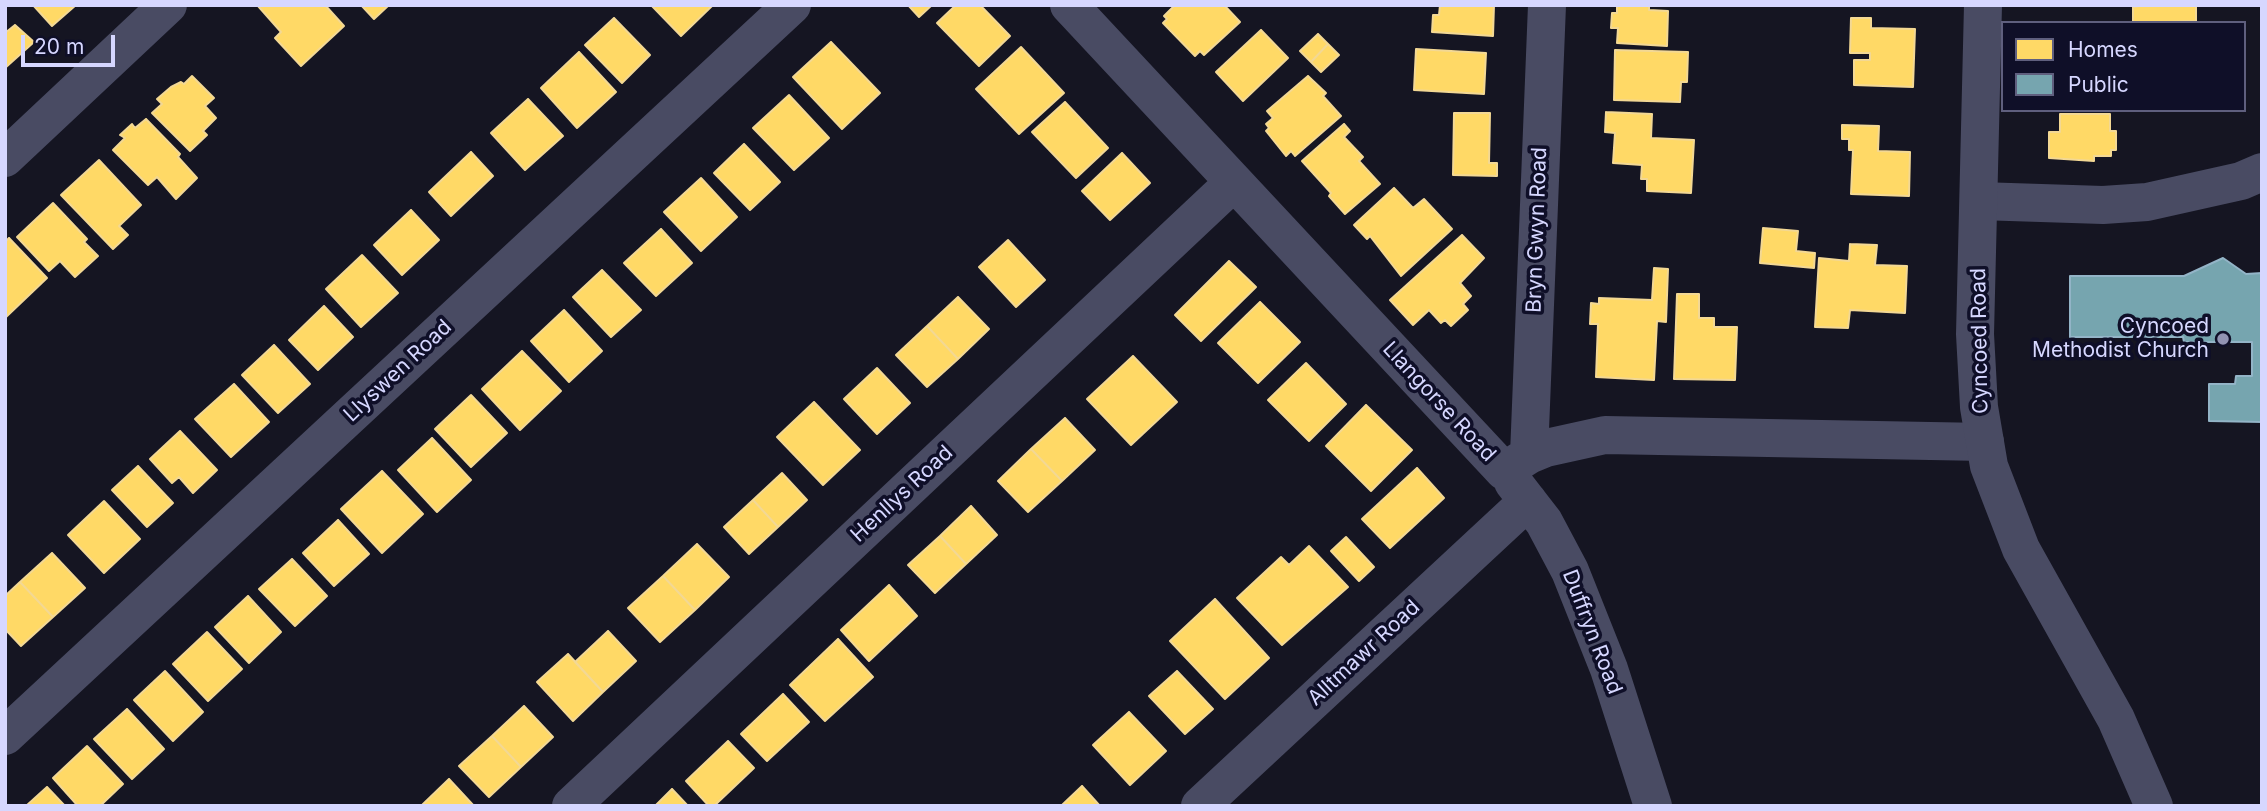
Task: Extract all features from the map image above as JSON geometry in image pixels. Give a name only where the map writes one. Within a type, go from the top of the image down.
[{"type":"street","points":[[5,158],[168,5]]},
{"type":"street","name":"Llyswen Road","points":[[5,736],[792,5]]},
{"type":"street","name":"Llangorse Road","points":[[1069,5],[1233,183],[1516,463],[1579,439],[1605,435],[1984,442]]},
{"type":"street","name":"Bryn Gwyn Road","points":[[1516,463],[1547,5]]},
{"type":"street","name":"Cyncoed Road","points":[[1983,5],[1975,334],[1984,442],[2001,503],[2021,549],[2116,719],[2154,806]]},
{"type":"street","points":[[1979,201],[2103,205],[2147,202],[2241,181],[2262,172]]},
{"type":"street","name":"Henllys Road","points":[[571,806],[1233,183]]},
{"type":"street","name":"Duffryn Road","points":[[1516,463],[1528,501],[1557,545],[1591,621],[1653,806]]},
{"type":"street","name":"Alltmawr Road","points":[[1200,806],[1528,501]]},
{"type":"building: Homes","points":[[33,5],[76,5],[52,26]]},
{"type":"building: Homes","points":[[325,5],[344,26],[301,66],[275,38],[281,32],[258,6]]},
{"type":"building: Homes","points":[[361,5],[389,5],[374,19]]},
{"type":"building: Homes","points":[[651,5],[713,5],[681,36]]},
{"type":"building: Homes","points":[[908,5],[932,5],[919,17]]},
{"type":"building: Homes","points":[[956,5],[980,5],[1010,36],[979,66],[937,23]]},
{"type":"building: Homes","points":[[1175,5],[1224,5],[1240,22],[1204,55],[1200,51],[1195,56],[1163,23],[1167,19],[1164,16]]},
{"type":"building: Homes","points":[[1440,5],[1494,5],[1493,36],[1432,32],[1433,15],[1439,15]]},
{"type":"building: Homes","points":[[1617,5],[1649,5],[1649,10],[1668,11],[1667,46],[1617,43],[1618,28],[1611,28],[1612,13],[1617,13]]},
{"type":"building: Homes","points":[[2196,5],[2196,21],[2133,21],[2133,7]]},
{"type":"building: Homes","points":[[614,18],[650,55],[622,83],[585,45]]},
{"type":"building: Homes","points":[[1851,18],[1871,18],[1871,28],[1915,29],[1913,87],[1854,85],[1854,60],[1870,60],[1870,53],[1850,53]]},
{"type":"building: Homes","points":[[15,25],[34,42],[5,68],[5,33]]},
{"type":"building: Homes","points":[[1261,30],[1288,58],[1243,101],[1216,72]]},
{"type":"building: Homes","points":[[1318,34],[1328,44],[1311,62],[1300,51]]},
{"type":"building: Homes","points":[[831,42],[880,93],[842,129],[793,77]]},
{"type":"building: Homes","points":[[1328,44],[1339,55],[1321,72],[1311,62]]},
{"type":"building: Homes","points":[[1021,47],[1064,93],[1019,134],[976,89]]},
{"type":"building: Homes","points":[[1416,49],[1486,53],[1484,94],[1414,90]]},
{"type":"building: Homes","points":[[1615,50],[1688,52],[1687,82],[1681,82],[1680,102],[1614,100]]},
{"type":"building: Homes","points":[[579,52],[616,92],[577,128],[541,88]]},
{"type":"building: Homes","points":[[192,76],[214,98],[205,106],[216,118],[203,131],[207,135],[190,151],[152,113],[162,104],[157,99],[171,87],[181,82],[184,84]]},
{"type":"building: Homes","points":[[1308,76],[1326,93],[1323,96],[1341,116],[1295,156],[1291,151],[1286,156],[1266,131],[1269,128],[1266,124],[1273,118],[1267,111]]},
{"type":"building: Homes","points":[[789,95],[829,138],[794,170],[753,128]]},
{"type":"building: Homes","points":[[528,99],[563,136],[525,170],[491,133]]},
{"type":"building: Homes","points":[[1065,102],[1108,148],[1076,178],[1032,132]]},
{"type":"building: Homes","points":[[1606,112],[1652,114],[1651,138],[1694,140],[1691,193],[1647,191],[1647,179],[1641,179],[1642,165],[1613,163],[1615,133],[1605,132]]},
{"type":"building: Homes","points":[[1454,113],[1490,113],[1489,163],[1497,163],[1497,176],[1453,175]]},
{"type":"building: Homes","points":[[2060,114],[2110,114],[2110,131],[2116,131],[2116,150],[2111,150],[2111,156],[2094,156],[2094,161],[2049,158],[2049,132],[2060,132]]},
{"type":"building: Homes","points":[[146,119],[180,154],[178,157],[197,178],[176,199],[157,177],[148,185],[113,150],[125,138],[120,135],[132,124],[135,128]]},
{"type":"building: Homes","points":[[1344,124],[1350,131],[1344,137],[1363,157],[1359,161],[1380,184],[1345,214],[1329,196],[1331,193],[1302,161]]},
{"type":"building: Homes","points":[[1842,125],[1879,126],[1878,151],[1910,152],[1909,196],[1851,194],[1853,150],[1849,150],[1849,139],[1842,139]]},
{"type":"building: Homes","points":[[744,144],[780,182],[750,210],[714,173]]},
{"type":"building: Homes","points":[[471,152],[493,176],[451,216],[429,192]]},
{"type":"building: Homes","points":[[1122,153],[1150,183],[1110,220],[1082,191]]},
{"type":"building: Homes","points":[[99,160],[141,205],[119,226],[128,235],[113,249],[61,195]]},
{"type":"building: Homes","points":[[701,178],[737,217],[701,251],[664,212]]},
{"type":"building: Homes","points":[[1394,188],[1413,208],[1424,199],[1452,229],[1401,276],[1370,236],[1367,239],[1354,225]]},
{"type":"building: Homes","points":[[53,203],[87,239],[84,242],[98,256],[75,277],[60,261],[49,271],[17,237]]},
{"type":"building: Homes","points":[[411,210],[439,240],[402,275],[374,245]]},
{"type":"building: Homes","points":[[1763,228],[1798,231],[1796,251],[1815,253],[1814,268],[1760,263]]},
{"type":"building: Homes","points":[[661,229],[692,263],[656,296],[624,263]]},
{"type":"building: Homes","points":[[1462,235],[1484,258],[1460,283],[1471,296],[1463,304],[1468,310],[1451,326],[1445,320],[1441,323],[1429,310],[1413,325],[1390,300]]},
{"type":"building: Homes","points":[[9,238],[47,278],[5,318],[5,242]]},
{"type":"building: Homes","points":[[1008,240],[1045,280],[1016,307],[979,267]]},
{"type":"building: Homes","points":[[1850,244],[1877,245],[1875,265],[1907,266],[1905,313],[1850,310],[1848,328],[1815,327],[1819,258],[1849,261]]},
{"type":"building: Homes","points":[[362,255],[398,293],[361,327],[326,289]]},
{"type":"building: Homes","points":[[1229,261],[1256,287],[1201,341],[1175,315]]},
{"type":"building: Homes","points":[[1654,268],[1668,269],[1666,322],[1657,321],[1654,380],[1596,377],[1598,324],[1590,324],[1591,303],[1599,304],[1599,298],[1652,300]]},
{"type":"building: Homes","points":[[602,270],[641,310],[611,337],[573,297]]},
{"type":"building: Homes","points":[[1677,294],[1699,294],[1699,318],[1714,318],[1714,327],[1737,327],[1735,380],[1674,379]]},
{"type":"building: Homes","points":[[958,297],[989,329],[958,359],[927,326]]},
{"type":"building: Homes","points":[[1260,302],[1300,342],[1258,383],[1218,343]]},
{"type":"building: Homes","points":[[324,306],[353,337],[318,370],[289,340]]},
{"type":"building: Homes","points":[[564,310],[602,351],[569,382],[531,341]]},
{"type":"building: Homes","points":[[927,326],[958,359],[927,387],[896,355]]},
{"type":"building: Homes","points":[[274,345],[310,384],[278,413],[242,375]]},
{"type":"building: Homes","points":[[522,351],[561,391],[520,430],[482,389]]},
{"type":"building: Homes","points":[[1133,356],[1177,402],[1131,445],[1087,399]]},
{"type":"building: Homes","points":[[1306,363],[1346,404],[1309,441],[1268,400]]},
{"type":"building: Homes","points":[[877,368],[910,403],[877,434],[844,399]]},
{"type":"building: Homes","points":[[234,384],[269,422],[231,457],[195,419]]},
{"type":"building: Homes","points":[[471,395],[507,433],[471,467],[435,429]]},
{"type":"building: Homes","points":[[814,402],[860,450],[823,485],[777,437]]},
{"type":"building: Homes","points":[[1366,405],[1412,450],[1371,491],[1326,446]]},
{"type":"building: Homes","points":[[1065,418],[1095,450],[1062,481],[1031,449]]},
{"type":"building: Homes","points":[[180,431],[217,470],[193,493],[179,477],[172,483],[150,459]]},
{"type":"building: Homes","points":[[432,438],[471,480],[437,512],[398,470]]},
{"type":"building: Homes","points":[[1031,449],[1062,481],[1028,512],[998,481]]},
{"type":"building: Homes","points":[[138,466],[173,503],[147,527],[112,490]]},
{"type":"building: Homes","points":[[1417,468],[1444,498],[1390,548],[1362,519]]},
{"type":"building: Homes","points":[[382,471],[423,514],[382,553],[341,509]]},
{"type":"building: Homes","points":[[782,473],[807,500],[778,527],[753,500]]},
{"type":"building: Homes","points":[[753,500],[778,527],[749,554],[724,527]]},
{"type":"building: Homes","points":[[104,501],[140,539],[104,573],[68,535]]},
{"type":"building: Homes","points":[[971,506],[997,535],[966,564],[940,536]]},
{"type":"building: Homes","points":[[338,520],[369,554],[334,586],[303,553]]},
{"type":"building: Homes","points":[[940,536],[966,564],[935,593],[908,565]]},
{"type":"building: Homes","points":[[1346,537],[1374,567],[1359,581],[1331,551]]},
{"type":"building: Homes","points":[[697,544],[729,577],[695,610],[663,576]]},
{"type":"building: Homes","points":[[1309,546],[1348,587],[1282,645],[1237,598],[1281,557],[1289,565]]},
{"type":"building: Homes","points":[[52,553],[85,588],[53,617],[20,582]]},
{"type":"building: Homes","points":[[292,559],[327,596],[295,626],[259,589]]},
{"type":"building: Homes","points":[[663,576],[695,610],[660,642],[628,608]]},
{"type":"building: Homes","points":[[20,582],[53,617],[21,646],[5,629],[5,596]]},
{"type":"building: Homes","points":[[889,585],[917,616],[869,661],[841,630]]},
{"type":"building: Homes","points":[[248,596],[281,632],[249,663],[215,627]]},
{"type":"building: Homes","points":[[1215,599],[1269,658],[1225,699],[1170,641]]},
{"type":"building: Homes","points":[[608,631],[636,661],[603,692],[575,662]]},
{"type":"building: Homes","points":[[207,632],[242,669],[208,701],[173,664]]},
{"type":"building: Homes","points":[[838,639],[873,677],[825,721],[790,685]]},
{"type":"building: Homes","points":[[568,654],[603,692],[573,721],[537,682]]},
{"type":"building: Homes","points":[[165,671],[203,712],[173,741],[134,700]]},
{"type":"building: Homes","points":[[1177,671],[1213,709],[1185,734],[1149,696]]},
{"type":"building: Homes","points":[[783,694],[809,722],[767,761],[741,734]]},
{"type":"building: Homes","points":[[524,706],[553,737],[521,767],[492,736]]},
{"type":"building: Homes","points":[[127,709],[164,749],[132,779],[94,739]]},
{"type":"building: Homes","points":[[1129,712],[1166,751],[1130,785],[1093,745]]},
{"type":"building: Homes","points":[[492,736],[521,767],[489,797],[459,766]]},
{"type":"building: Homes","points":[[728,741],[754,768],[714,806],[709,806],[686,781]]},
{"type":"building: Homes","points":[[87,746],[123,784],[100,806],[78,806],[53,778]]},
{"type":"building: Homes","points":[[449,779],[474,806],[421,806]]},
{"type":"building: Homes","points":[[1082,786],[1100,806],[1061,806]]},
{"type":"building: Homes","points":[[47,787],[65,806],[26,806]]},
{"type":"building: Homes","points":[[672,789],[688,806],[655,806]]},
{"type":"building: Public","name":"Cyncoed Methodist Church","points":[[2223,258],[2246,274],[2262,273],[2262,422],[2209,421],[2209,384],[2235,384],[2236,376],[2252,376],[2252,342],[2184,342],[2183,337],[2070,337],[2070,276],[2184,276]]},
{"type":"place","name":"Cyncoed Methodist Church","points":[[2223,339]]}]
